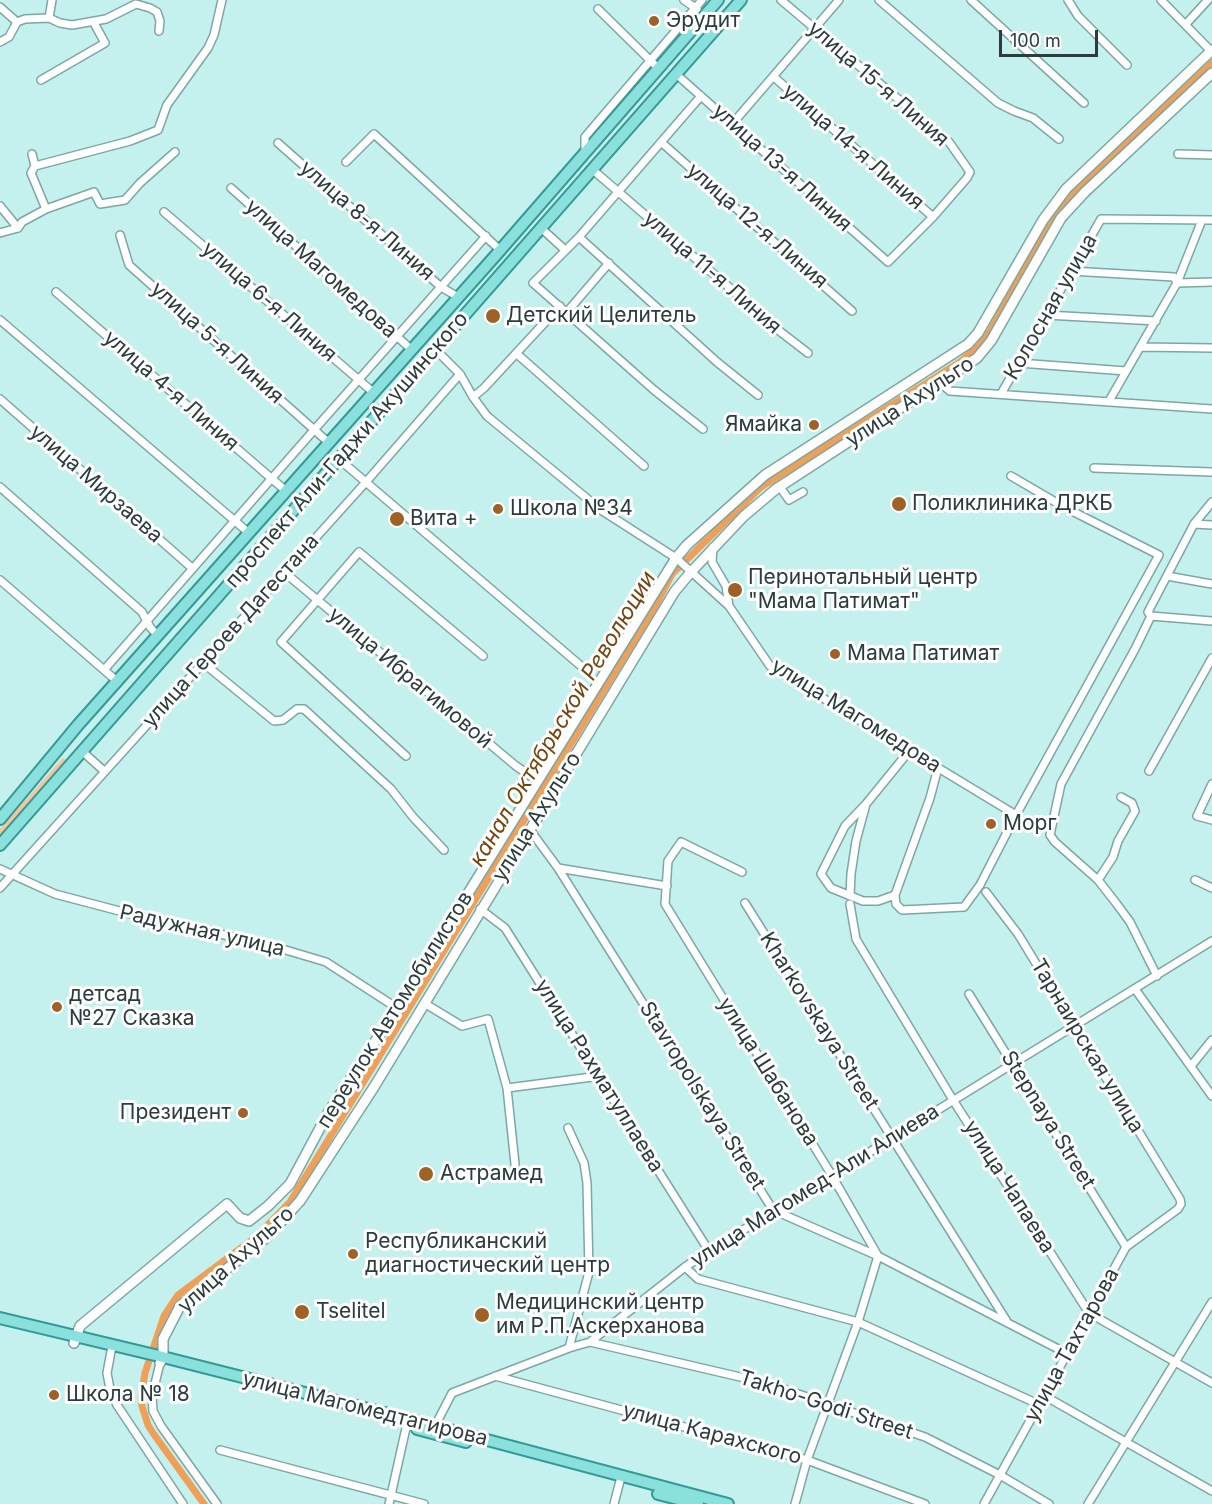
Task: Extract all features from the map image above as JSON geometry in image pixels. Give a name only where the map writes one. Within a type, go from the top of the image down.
[{"type":"main road","name":"проспект Али-Гаджи Акушинского","points":[[0,819],[63,744],[585,152],[654,64],[700,11],[718,0]]},
{"type":"main road","name":"проспект Али-Гаджи Акушинского","points":[[0,845],[741,0]]},
{"type":"main road","name":"переулок Автомобилистов","points":[[75,1340],[80,1326],[227,1204],[240,1218],[249,1221],[290,1184],[328,1113],[397,1008],[676,558],[687,545],[765,475],[968,344],[978,333],[1043,220],[1066,189],[1212,51]]},
{"type":"main road","name":"улица Ахульго","points":[[160,1360],[163,1339],[183,1302],[267,1237],[300,1201],[344,1136],[480,909],[689,571],[744,516],[780,487],[983,353],[1050,235],[1074,202],[1212,73]]},
{"type":"main road","points":[[585,152],[596,152],[599,155],[596,167]]},
{"type":"main road","points":[[191,600],[193,610],[197,614],[206,612]]},
{"type":"main road","points":[[63,744],[80,755]]},
{"type":"main road","name":"улица Магомедтагирова","points":[[0,1318],[75,1340],[407,1423],[620,1480],[698,1504]]},
{"type":"main road","name":"улица Магомедтагирова","points":[[0,1325],[75,1340]]},
{"type":"main road","name":"улица Магомедтагирова","points":[[620,1480],[728,1504]]},
{"type":"street","points":[[49,18],[52,0]]},
{"type":"street","points":[[35,166],[142,137],[158,130],[167,105],[208,48],[214,35],[222,0]]},
{"type":"street","points":[[684,0],[700,11],[702,0]]},
{"type":"street","name":"улица 15-я Линия","points":[[781,0],[949,142],[970,172],[933,217]]},
{"type":"street","points":[[733,123],[839,0]]},
{"type":"street","points":[[879,0],[998,103],[1033,118],[1059,139]]},
{"type":"street","points":[[971,0],[1084,103]]},
{"type":"street","points":[[1068,0],[1078,16],[1127,65]]},
{"type":"street","points":[[1161,0],[1212,51]]},
{"type":"street","points":[[1186,24],[1208,0]]},
{"type":"street","points":[[0,42],[9,37],[17,22],[25,19],[49,18],[72,25],[94,23],[138,2],[157,12],[160,21],[159,31]]},
{"type":"street","points":[[0,7],[17,22]]},
{"type":"street","points":[[598,9],[654,64]]},
{"type":"street","points":[[40,80],[105,43],[94,23]]},
{"type":"street","name":"улица 13-я Линия","points":[[676,74],[888,262],[933,217]]},
{"type":"street","name":"улица 14-я Линия","points":[[774,77],[933,217]]},
{"type":"street","points":[[701,96],[579,237],[533,283],[654,390],[703,429]]},
{"type":"street","points":[[346,162],[374,134],[500,250]]},
{"type":"street","name":"улица 12-я Линия","points":[[661,142],[852,311]]},
{"type":"street","name":"улица 8-я Линия","points":[[278,143],[441,287],[458,297]]},
{"type":"street","points":[[0,233],[18,228],[22,222],[46,209],[94,192],[100,204],[125,200],[140,183],[175,152]]},
{"type":"street","points":[[32,154],[35,166],[31,173],[46,209]]},
{"type":"street","points":[[1178,154],[1212,155]]},
{"type":"street","name":"улица 11-я Линия","points":[[596,167],[617,192],[782,333],[808,352]]},
{"type":"street","name":"улица Магомедова","points":[[231,188],[412,350]]},
{"type":"street","points":[[0,206],[18,228]]},
{"type":"street","name":"улица 6-я Линия","points":[[164,212],[374,393]]},
{"type":"street","name":"Колосная улица","points":[[1001,394],[1101,219],[1202,220]]},
{"type":"street","points":[[1109,401],[1177,283],[1202,220],[1212,220]]},
{"type":"street","points":[[541,228],[566,250]]},
{"type":"street","name":"улица 5-я Линия","points":[[120,235],[129,265],[328,442]]},
{"type":"street","points":[[104,670],[486,236]]},
{"type":"street","points":[[579,237],[717,362],[758,395]]},
{"type":"street","points":[[567,312],[609,263]]},
{"type":"street","points":[[1071,271],[1174,277],[1177,283]]},
{"type":"street","points":[[1177,283],[1212,282]]},
{"type":"street","name":"улица 4-я Линия","points":[[56,292],[286,491]]},
{"type":"street","points":[[473,397],[517,354],[560,306]]},
{"type":"street","points":[[1046,315],[1156,321]]},
{"type":"street","points":[[0,320],[249,533]]},
{"type":"street","points":[[1141,347],[1212,348]]},
{"type":"street","points":[[435,349],[460,374],[473,397],[488,416],[601,510],[676,558]]},
{"type":"street","points":[[517,354],[644,466]]},
{"type":"street","points":[[1019,363],[1126,371]]},
{"type":"street","name":"улица Героев Дагестана","points":[[0,888],[366,482],[460,374]]},
{"type":"street","points":[[940,383],[950,391],[1212,409]]},
{"type":"street","name":"улица Мирзаева","points":[[0,399],[192,568]]},
{"type":"street","points":[[340,460],[581,666]]},
{"type":"street","points":[[1094,468],[1212,472]]},
{"type":"street","points":[[938,768],[930,798],[895,895],[896,904],[902,909],[964,907],[980,885],[1159,555],[1064,507],[1011,476]]},
{"type":"street","points":[[0,487],[142,612],[158,636]]},
{"type":"street","points":[[780,487],[789,500],[803,492]]},
{"type":"street","points":[[1157,976],[1130,922],[1098,880],[1050,835],[1061,784],[1135,649],[1149,614],[1194,524],[1212,502]]},
{"type":"street","points":[[1194,524],[1212,525]]},
{"type":"street","points":[[713,547],[712,562],[726,586],[729,606]]},
{"type":"street","points":[[406,756],[281,642],[359,552],[483,656]]},
{"type":"street","name":"улица Магомедова","points":[[676,558],[729,606],[770,666],[1016,815]]},
{"type":"street","name":"улица Ибрагимовой","points":[[284,572],[516,766],[537,781]]},
{"type":"street","points":[[1167,576],[1212,584]]},
{"type":"street","points":[[0,580],[118,682]]},
{"type":"street","points":[[1149,614],[1212,621]]},
{"type":"street","points":[[1149,771],[1212,658]]},
{"type":"street","points":[[202,662],[274,721],[284,720],[297,709],[304,709],[386,783],[413,817],[444,850]]},
{"type":"street","points":[[895,895],[878,902],[850,900],[831,888],[821,874],[845,826],[910,750]]},
{"type":"street","points":[[80,755],[104,771]]},
{"type":"street","points":[[1212,787],[1197,816],[1212,820]]},
{"type":"street","points":[[1098,880],[1113,857],[1118,841],[1135,811],[1132,803],[1121,796]]},
{"type":"street","name":"улица Чапаева","points":[[866,804],[850,874],[850,900],[856,939],[953,1100],[1089,1313],[1212,1383]]},
{"type":"street","name":"Stavropolskaya Street","points":[[530,830],[558,868],[773,1210],[878,1256],[1066,1353]]},
{"type":"street","name":"улица Шабанова","points":[[742,872],[681,842],[668,861],[665,904],[831,1174],[878,1256]]},
{"type":"street","points":[[558,868],[667,886]]},
{"type":"street","name":"Радужная улица","points":[[0,869],[55,894],[131,914],[269,945],[326,962],[397,1008]]},
{"type":"street","points":[[1195,880],[1212,888]]},
{"type":"street","name":"Тарнаирская улица","points":[[986,892],[1018,934],[1181,1204]]},
{"type":"street","name":"Kharkovskaya Street","points":[[745,903],[1007,1322]]},
{"type":"street","name":"улица Рахматуллаева","points":[[480,909],[505,928],[709,1251]]},
{"type":"street","name":"улица Магомед-Али Алиева","points":[[433,1430],[452,1393],[590,1342],[685,1267],[709,1251],[1212,941]]},
{"type":"street","points":[[1135,989],[1212,1096]]},
{"type":"street","name":"Stepnaya Street","points":[[969,994],[1126,1247]]},
{"type":"street","points":[[424,1003],[462,1026],[488,1018],[507,1088],[515,1164]]},
{"type":"street","points":[[1191,1066],[1212,1040]]},
{"type":"street","points":[[507,1088],[600,1076]]},
{"type":"street","points":[[568,1128],[584,1163],[587,1183],[589,1272],[569,1348]]},
{"type":"street","name":"улица Тахтарова","points":[[984,1504],[1126,1247],[1178,1209],[1181,1204]]},
{"type":"street","points":[[795,1504],[807,1460],[858,1322],[878,1256]]},
{"type":"street","points":[[685,1267],[698,1279],[858,1322],[1038,1404]]},
{"type":"street","points":[[1088,1504],[1212,1302]]},
{"type":"street","name":"Takho-Godi Street","points":[[590,1342],[766,1383],[925,1437],[1000,1475],[1049,1504]]},
{"type":"street","points":[[111,1349],[107,1373],[110,1389],[117,1405],[183,1504]]},
{"type":"street","points":[[160,1360],[152,1396],[153,1411],[161,1426],[217,1504]]},
{"type":"street","name":"улица Карахского","points":[[495,1377],[807,1460],[925,1504]]},
{"type":"street","points":[[1043,1395],[1212,1491]]},
{"type":"street","points":[[389,1504],[407,1423]]},
{"type":"street","points":[[220,1450],[423,1504]]},
{"type":"street","points":[[614,1504],[620,1480]]},
{"type":"shaded area","points":[[62,759],[67,759],[0,836],[0,829]]},
{"type":"waterway","name":"канал Октябрьской Революции","points":[[204,1504],[153,1433],[142,1406],[141,1397],[145,1373],[164,1316],[178,1295],[257,1236],[290,1202],[654,608],[672,574],[761,487],[960,362],[979,346],[991,330],[1044,233],[1072,194],[1212,63]]},
{"type":"place","name":"Эрудит","points":[[654,21]]},
{"type":"place","name":"Детский Целитель","points":[[493,316]]},
{"type":"place","name":"Ямайка","points":[[814,425]]},
{"type":"place","name":"Поликлиника ДРКБ","points":[[899,504]]},
{"type":"place","name":"Школа №34","points":[[498,509]]},
{"type":"place","name":"Вита +","points":[[397,519]]},
{"type":"place","name":"Перинотальный центр \"Мама Патимат\"","points":[[735,590]]},
{"type":"place","name":"Мама Патимат","points":[[835,654]]},
{"type":"place","name":"Морг","points":[[991,824]]},
{"type":"place","name":"детсад №27 Сказка","points":[[57,1007]]},
{"type":"place","name":"Президент","points":[[243,1113]]},
{"type":"place","name":"Астрамед","points":[[426,1174]]},
{"type":"place","name":"Республиканский диагностический центр","points":[[353,1254]]},
{"type":"place","name":"Tselitel","points":[[302,1312]]},
{"type":"place","name":"Медицинский центр им Р.П.Аскерханова","points":[[482,1315]]},
{"type":"place","name":"Школа № 18","points":[[54,1395]]}]
